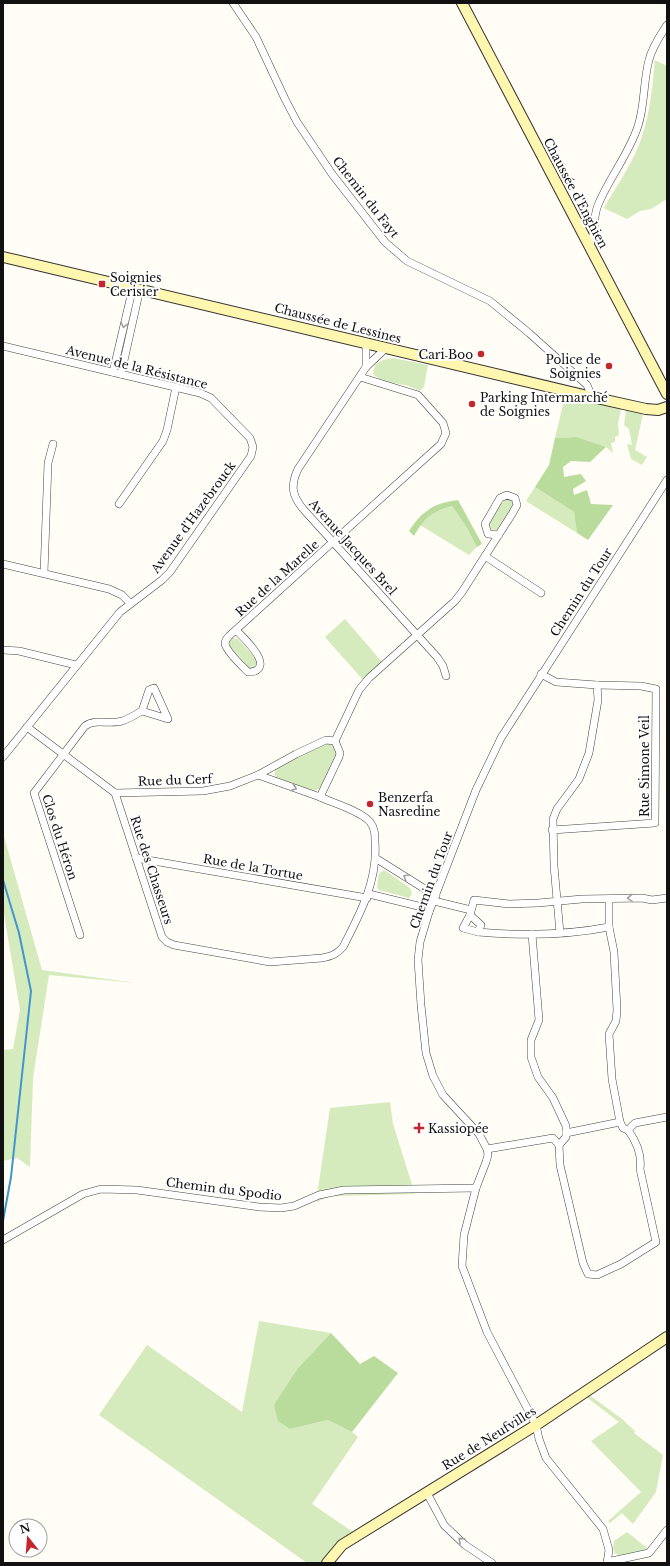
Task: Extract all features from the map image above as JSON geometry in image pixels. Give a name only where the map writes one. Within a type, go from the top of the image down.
[{"type":"main road","name":"Chaussée d'Enghien","points":[[462,3],[667,394]]},
{"type":"main road","name":"Chaussée de Lessines","points":[[3,257],[592,397],[658,410],[667,407]]},
{"type":"main road","name":"Rue de Neufvilles","points":[[327,1563],[342,1545],[536,1425],[667,1337]]},
{"type":"street","name":"Chemin du Fayt","points":[[233,3],[256,37],[285,99],[298,122],[332,174],[385,242],[407,262],[490,301],[529,333],[587,385],[592,397]]},
{"type":"street","points":[[589,246],[593,240],[593,221],[598,205],[632,140],[638,125],[649,59],[655,45],[667,25]]},
{"type":"street","name":"Avenue de la Résistance","points":[[113,372],[136,288]]},
{"type":"street","name":"Avenue de la Résistance","points":[[121,374],[136,288]]},
{"type":"street","points":[[366,344],[366,367]]},
{"type":"street","name":"Avenue de la Résistance","points":[[3,346],[200,393],[211,398],[250,438]]},
{"type":"street","name":"Avenue Jacques Brel","points":[[386,348],[366,367],[298,470],[292,486],[298,504],[437,657],[443,666],[446,676]]},
{"type":"street","name":"Rue de la Marelle","points":[[236,630],[259,656],[261,662],[257,670],[248,672],[225,645],[226,640],[236,630],[441,444],[446,434],[442,423],[418,396],[360,376]]},
{"type":"street","points":[[119,504],[163,441],[167,430],[176,387]]},
{"type":"street","name":"Avenue d'Hazebrouck","points":[[3,757],[112,621],[130,603],[162,580],[170,572],[251,456],[253,447],[250,438]]},
{"type":"street","points":[[44,573],[48,462],[53,444]]},
{"type":"street","name":"Chemin du Tour","points":[[487,1149],[479,1134],[443,1095],[433,1076],[426,1053],[420,998],[418,960],[420,942],[429,912],[489,761],[501,738],[667,480]]},
{"type":"street","points":[[320,797],[340,752],[335,741],[359,690],[369,678],[455,601],[485,556],[517,505],[515,498],[507,495],[500,498],[485,524],[488,534],[498,535]]},
{"type":"street","points":[[485,556],[541,593]]},
{"type":"street","points":[[3,564],[109,589],[122,595],[130,603]]},
{"type":"street","points":[[3,650],[19,651],[76,665]]},
{"type":"street","points":[[541,674],[556,682],[597,685],[598,700],[589,753],[579,779],[557,809],[553,819],[552,830],[560,932]]},
{"type":"street","name":"Rue Simone Veil","points":[[552,830],[655,823],[656,689],[642,686],[597,685]]},
{"type":"street","points":[[63,755],[89,723],[122,721],[142,711]]},
{"type":"street","points":[[27,727],[115,793]]},
{"type":"street","name":"Rue du Cerf","points":[[115,793],[203,791],[230,786],[258,774],[326,740],[335,741]]},
{"type":"street","name":"Clos du Héron","points":[[63,755],[34,792],[80,935]]},
{"type":"street","points":[[258,774],[320,797],[359,814],[370,822],[374,830],[377,859],[435,898],[470,912],[481,925],[478,932]]},
{"type":"street","name":"Rue des Chasseurs","points":[[115,793],[162,937],[167,942],[174,945],[270,962],[331,957],[338,953],[343,947],[368,896],[377,859]]},
{"type":"street","name":"Rue de la Tortue","points":[[136,858],[368,896],[418,906],[429,912]]},
{"type":"street","points":[[609,927],[594,930],[508,935],[478,932],[463,928],[474,900],[509,904],[582,899],[642,898],[652,900],[667,898]]},
{"type":"street","points":[[609,899],[609,927],[614,952],[617,1010],[616,1021],[609,1034],[612,1079],[624,1127],[634,1138],[639,1151],[641,1162],[640,1169],[656,1242],[621,1264],[597,1275],[588,1274],[583,1264],[560,1165],[559,1145],[553,1138],[487,1149],[488,1155],[476,1188],[464,1234],[462,1266],[487,1332],[536,1425],[538,1439],[546,1458],[603,1529],[609,1550],[607,1563],[649,1552],[667,1530]]},
{"type":"street","points":[[532,934],[539,1020],[531,1040],[531,1057],[538,1077],[553,1098],[566,1126],[566,1137],[559,1145]]},
{"type":"street","points":[[566,1133],[624,1127],[635,1123],[667,1117]]},
{"type":"street","name":"Chemin du Spodio","points":[[3,1240],[83,1194],[101,1189],[137,1190],[282,1208],[294,1206],[324,1194],[344,1190],[476,1188]]},
{"type":"street","points":[[427,1493],[444,1525],[465,1545],[492,1563]]},
{"type":"green space","points":[[655,60],[667,66],[667,199],[651,209],[640,211],[627,219],[604,208],[628,168],[644,132],[653,84]]},
{"type":"green space","points":[[393,358],[428,365],[424,387],[419,391],[408,386],[383,380],[373,374],[375,365],[383,360]]},
{"type":"green space","points":[[565,396],[621,409],[618,424],[619,435],[615,437],[615,442],[611,443],[613,453],[606,447],[577,437],[555,438]]},
{"type":"green space","points":[[626,410],[643,414],[635,450],[647,457],[642,465],[631,459],[627,444],[632,445],[629,429],[624,425]]},
{"type":"green space","points":[[577,437],[606,447],[590,462],[571,461],[563,467],[564,477],[581,474],[586,481],[573,489],[574,495],[587,490],[591,504],[613,505],[588,540],[577,533],[574,512],[535,487],[549,465],[555,438]]},
{"type":"green space","points":[[535,487],[574,512],[577,533],[526,501]]},
{"type":"green space","points":[[507,498],[513,501],[513,507],[499,529],[491,529],[489,522]]},
{"type":"green space","points":[[458,500],[482,544],[477,547],[467,528],[452,506],[429,516],[414,536],[409,531],[419,518],[429,509],[442,503]]},
{"type":"green space","points":[[452,506],[467,528],[477,547],[469,555],[420,525],[432,513]]},
{"type":"green space","points":[[345,619],[382,662],[363,680],[325,637]]},
{"type":"green space","points":[[233,638],[238,639],[256,659],[257,663],[255,666],[249,667],[230,646],[229,641]]},
{"type":"green space","points":[[324,744],[333,746],[337,753],[321,788],[314,791],[276,778],[275,772],[278,766]]},
{"type":"green space","points":[[3,833],[42,970],[136,983],[49,975],[33,1078],[30,1167],[17,1158],[3,1161],[3,1050],[13,1049],[20,1010],[3,908]]},
{"type":"green space","points":[[384,870],[410,888],[412,894],[409,898],[379,890],[377,887],[379,874]]},
{"type":"green space","points":[[390,1102],[393,1124],[415,1194],[331,1196],[316,1202],[330,1108]]},
{"type":"green space","points":[[259,1321],[331,1333],[298,1368],[290,1429],[328,1420],[352,1432],[358,1437],[312,1504],[353,1532],[320,1563],[307,1563],[99,1415],[147,1345],[242,1412]]},
{"type":"green space","points":[[331,1333],[360,1364],[374,1356],[398,1373],[352,1432],[328,1420],[290,1429],[278,1421],[274,1405],[298,1368]]},
{"type":"green space","points":[[588,1394],[622,1419],[635,1431],[634,1433],[663,1455],[656,1492],[633,1524],[622,1513],[610,1523],[608,1521],[641,1492],[591,1441],[619,1422],[585,1396]]},
{"type":"green space","points":[[627,1532],[647,1548],[645,1550],[620,1555],[615,1554],[613,1548],[614,1541]]},
{"type":"waterway","points":[[3,880],[19,933],[31,991],[11,1177],[3,1221]]},
{"type":"place","name":"Soignies Cerisier","points":[[102,284]]},
{"type":"place","name":"Cari Boo","points":[[481,354]]},
{"type":"place","name":"Police de Soignies","points":[[609,366]]},
{"type":"place","name":"Parking Intermarché de Soignies","points":[[472,404]]},
{"type":"place","name":"Benzerfa Nasredine","points":[[370,804]]},
{"type":"place","name":"Kassiopée","points":[[419,1128]]}]
